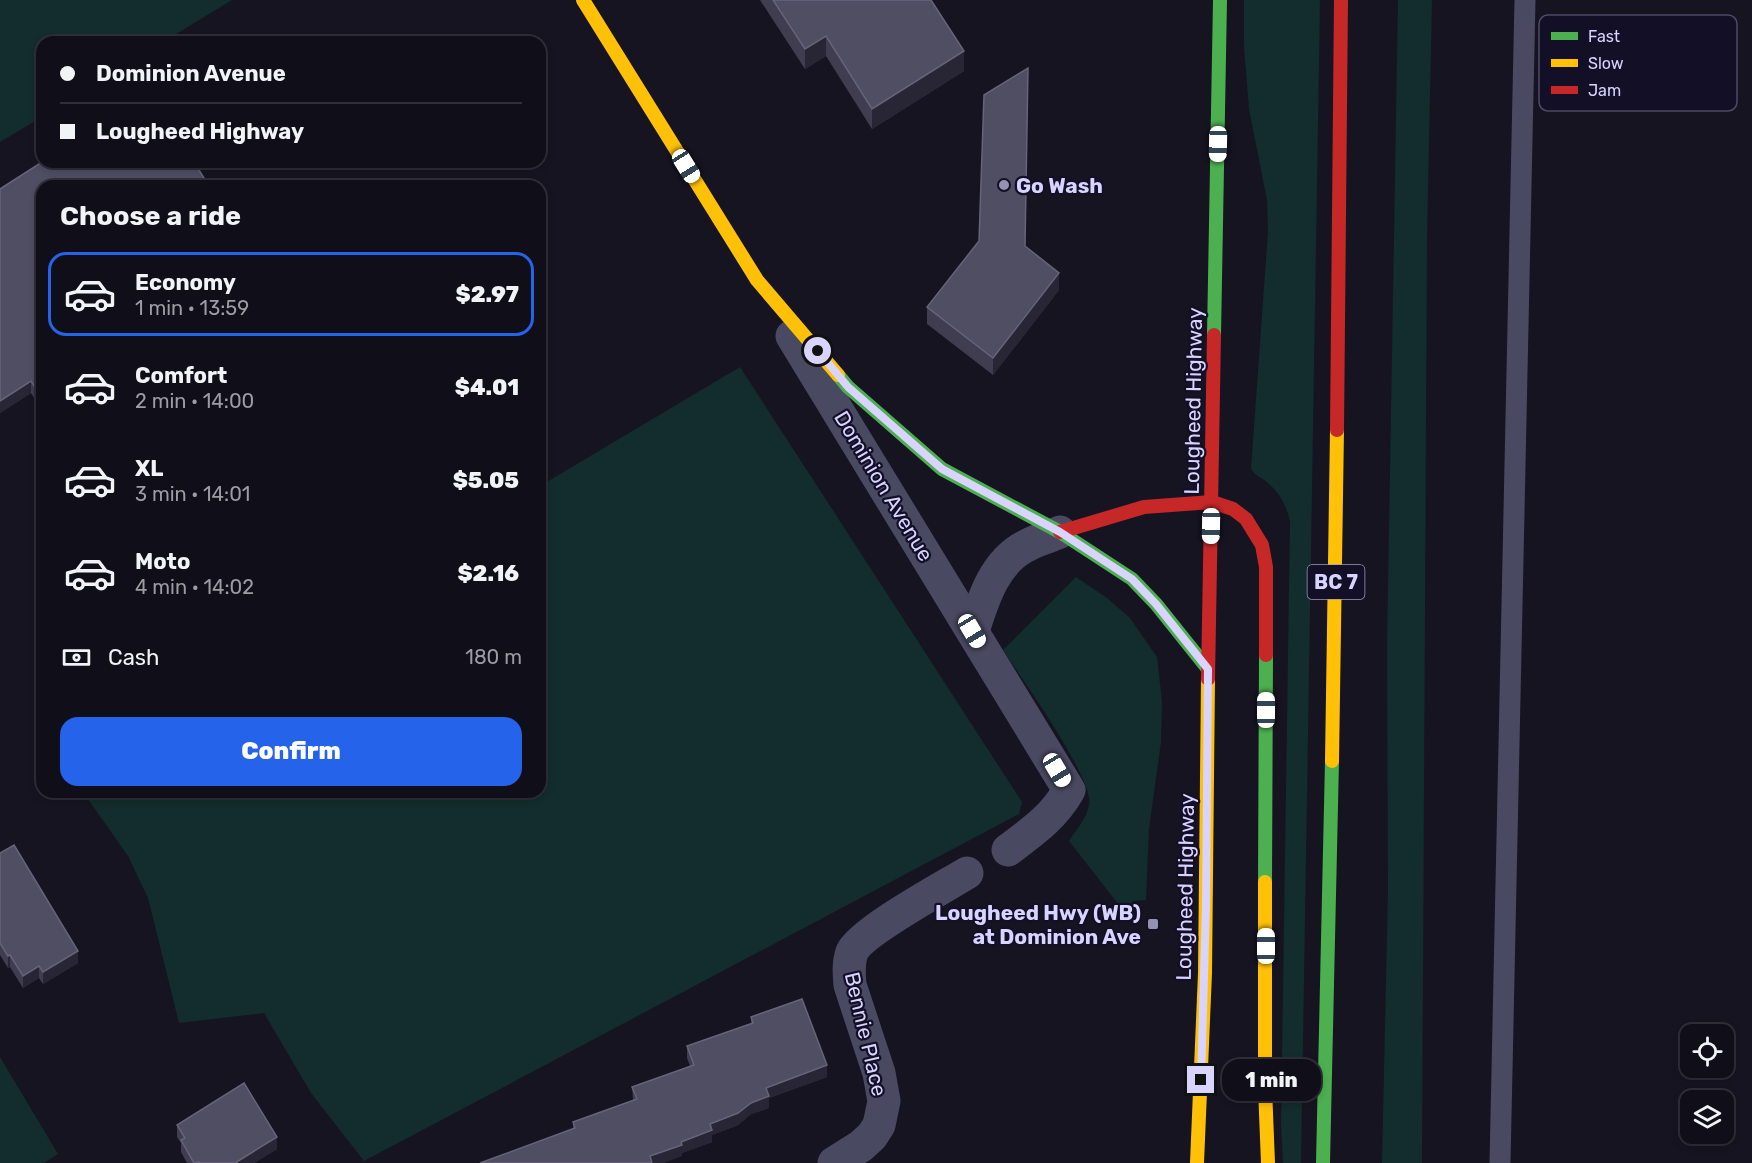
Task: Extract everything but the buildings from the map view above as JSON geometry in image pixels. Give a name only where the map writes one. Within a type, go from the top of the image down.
[{"type":"main road","name":"Dominion Avenue","points":[[583,0],[758,280],[848,387],[942,469],[1060,532],[1132,579],[1156,604],[1208,669]]},
{"type":"main road","name":"Lougheed Highway","points":[[1197,1163],[1205,961],[1220,0]]},
{"type":"main road","name":"BC 7","points":[[1323,1163],[1336,585],[1341,0]]},
{"type":"main road","points":[[1060,532],[1144,507],[1212,502],[1233,509],[1246,519],[1262,544],[1266,567],[1265,1088],[1268,1163]]},
{"type":"street","name":"Dominion Avenue","points":[[758,280],[1069,790],[1060,806],[1046,822],[1008,850]]},
{"type":"street","points":[[972,631],[987,591],[1003,565],[1025,546],[1060,532]]},
{"type":"street","name":"Bennie Place","points":[[834,1163],[872,1136],[879,1125],[883,1107],[883,1087],[850,985],[848,971],[853,950],[868,934],[967,873]]},
{"type":"lane","points":[[1500,1163],[1525,0]]},
{"type":"green space","points":[[0,0],[232,0],[173,36],[36,36],[36,121],[0,142]]},
{"type":"green space","points":[[1244,0],[1320,0],[1301,1163],[1283,1163],[1281,1125],[1290,521],[1277,492],[1251,469],[1268,231],[1267,200],[1249,109],[1244,47]]},
{"type":"green space","points":[[1398,0],[1432,0],[1427,237],[1422,1163],[1382,1163],[1388,889],[1387,647]]},
{"type":"green space","points":[[740,367],[1022,802],[1019,814],[364,1161],[311,1093],[264,1013],[179,1023],[148,898],[128,856],[87,798],[546,798],[546,482]]},
{"type":"green space","points":[[1076,577],[1107,598],[1130,618],[1157,657],[1162,701],[1161,742],[1149,829],[1146,900],[1133,901],[1133,923],[1069,841],[1088,810],[1088,792],[1069,752],[1003,650]]},
{"type":"green space","points":[[0,1057],[58,1154],[44,1163],[0,1163]]},
{"type":"traffic: fast","points":[[1214,335],[1220,0]]},
{"type":"traffic: fast","points":[[838,375],[848,387],[942,469],[1060,532]]},
{"type":"traffic: fast","points":[[1060,532],[1132,579],[1156,604],[1208,669]]},
{"type":"traffic: fast","points":[[1265,882],[1266,655]]},
{"type":"traffic: fast","points":[[1323,1163],[1332,761]]},
{"type":"traffic: slow","points":[[583,0],[757,280],[838,375]]},
{"type":"traffic: slow","points":[[1332,761],[1337,430]]},
{"type":"traffic: slow","points":[[1197,1163],[1205,973],[1208,679]]},
{"type":"traffic: slow","points":[[1265,882],[1265,1088],[1268,1163]]},
{"type":"traffic: jam","points":[[1337,430],[1341,0]]},
{"type":"traffic: jam","points":[[1208,679],[1214,335]]},
{"type":"traffic: jam","points":[[1060,532],[1144,507],[1212,502],[1233,509],[1246,519],[1262,545],[1266,567],[1266,655]]},
{"type":"place","name":"Go Wash","points":[[1004,185]]},
{"type":"place","name":"Lougheed Hwy (WB) at Dominion Ave","points":[[1153,924]]},
{"type":"route","points":[[818,351],[848,387],[942,469],[1060,532],[1132,579],[1156,604],[1208,669],[1205,973],[1201,1080]]}]
